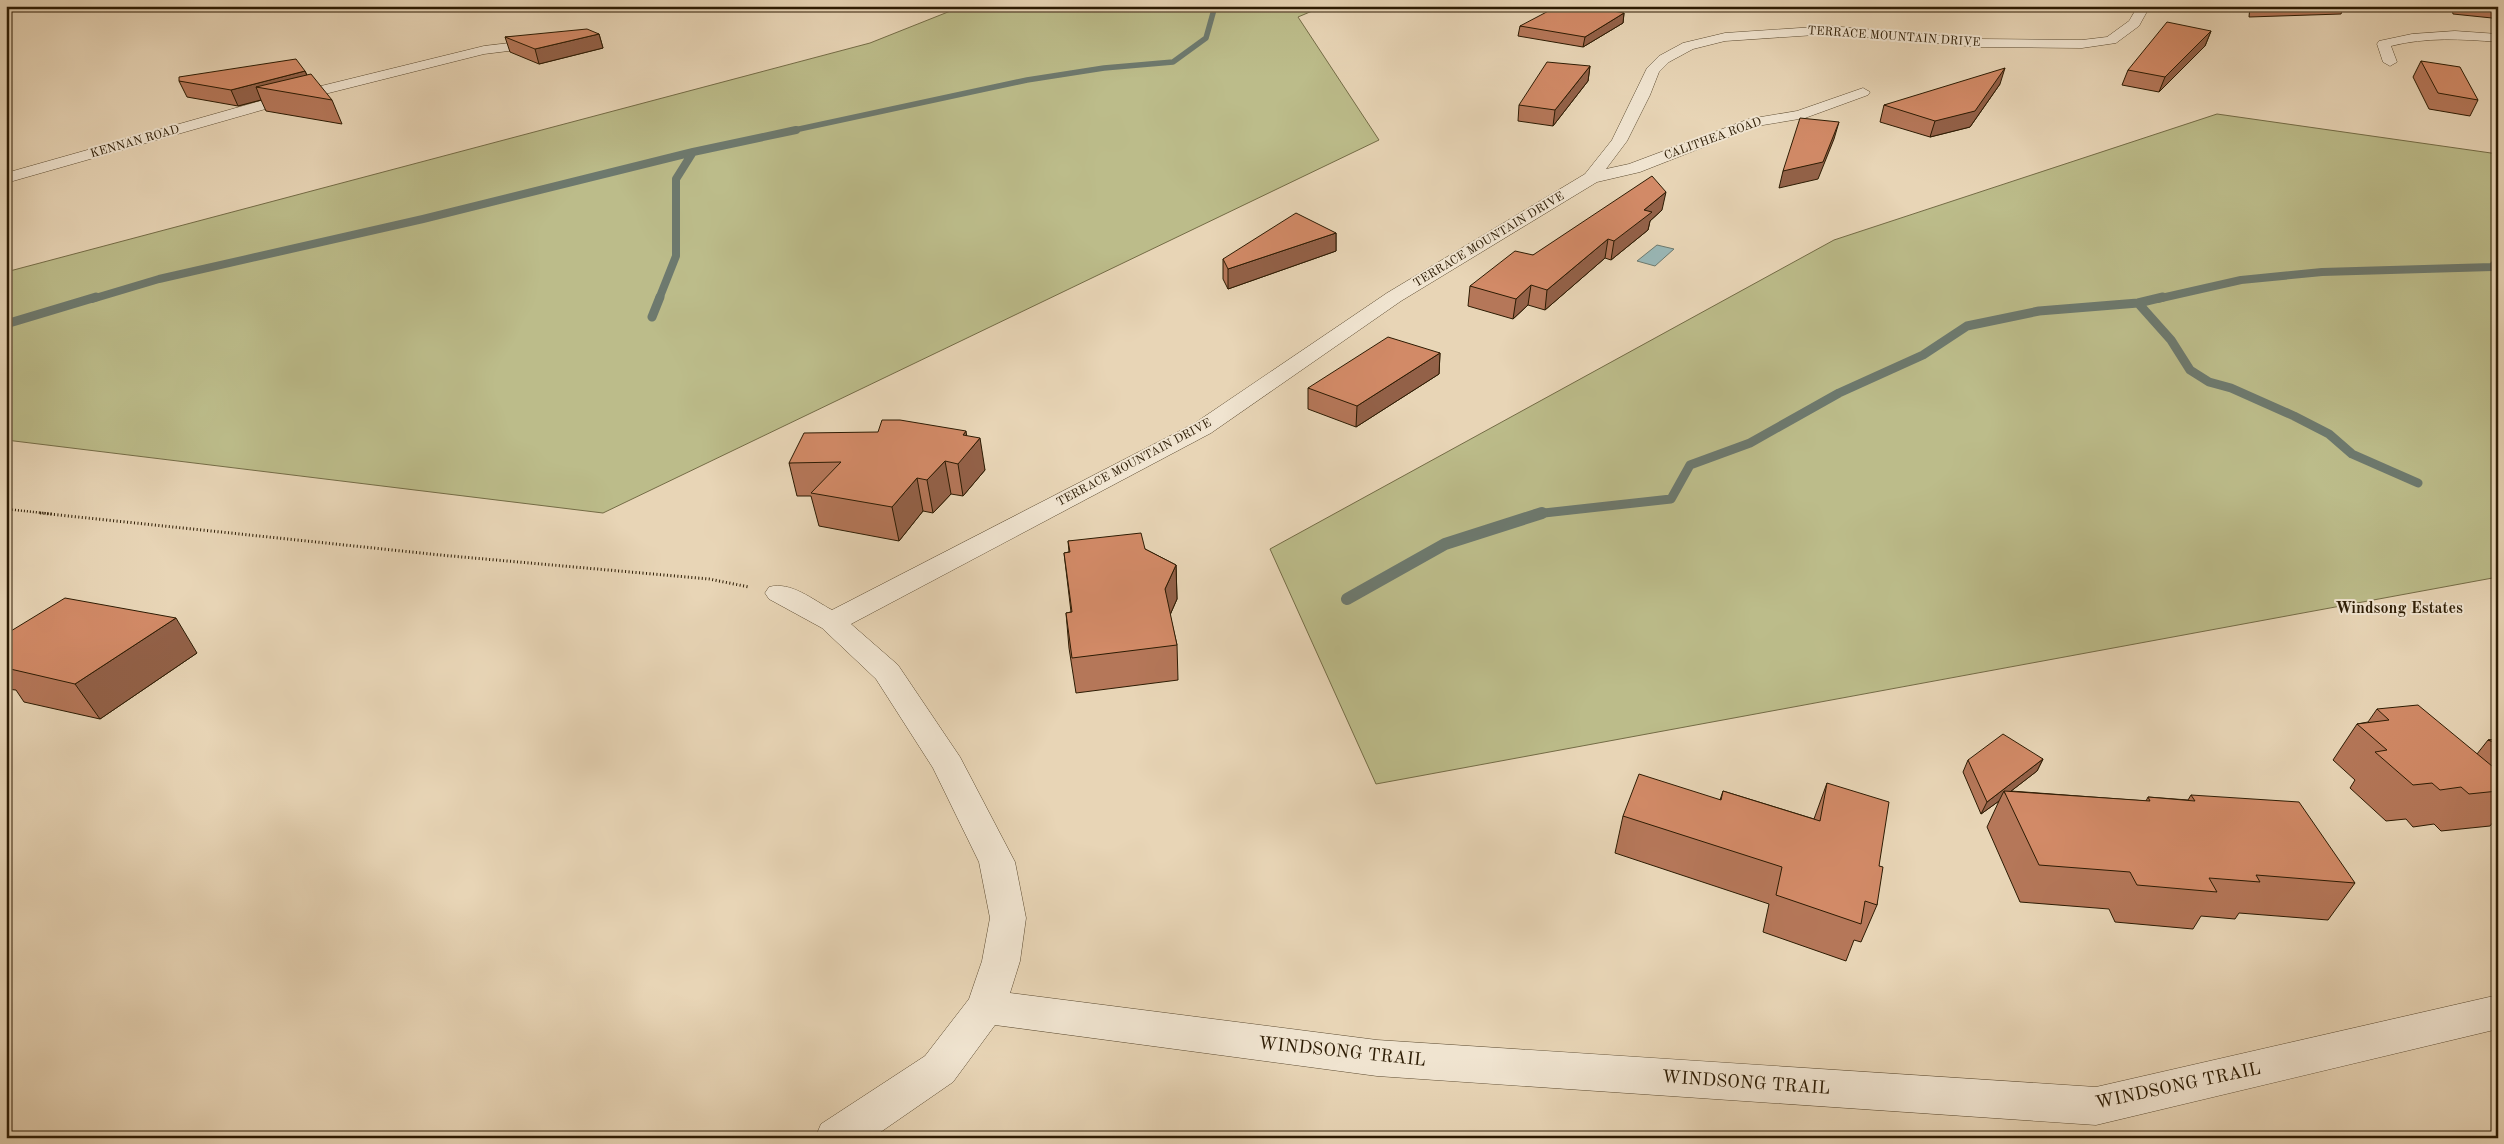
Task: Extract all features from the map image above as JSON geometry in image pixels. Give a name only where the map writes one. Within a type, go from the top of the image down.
[{"type":"street","points":[[1974,6],[2007,6]]},
{"type":"street","name":"TERRACE MOUNTAIN DRIVE","points":[[832,622],[1203,428],[1394,298],[1591,178],[1619,142],[1643,95],[1652,71],[1664,59],[1688,46],[1732,36],[1830,30],[1979,43],[2082,44],[2111,40],[2134,24],[2144,6]]},
{"type":"street","points":[[2390,62],[2384,44],[2408,36],[2458,35],[2498,38]]},
{"type":"street","name":"KENNAN ROAD","points":[[6,178],[264,105],[484,50],[558,42]]},
{"type":"street","name":"CALITHEA ROAD","points":[[1591,178],[1634,168],[1754,122],[1800,115],[1864,92]]},
{"type":"street","points":[[779,593],[832,622],[887,672],[948,765],[997,862],[1008,918],[1001,961],[986,1007],[939,1069],[836,1138]]},
{"type":"street","name":"WINDSONG TRAIL","points":[[986,1007],[1377,1058],[2096,1106],[2498,1012]]},
{"type":"path","points":[[6,509],[440,555],[709,579],[779,593]]},
{"type":"green space","points":[[963,6],[1324,6],[1298,17],[1379,140],[603,513],[6,440],[6,272],[870,43]]},
{"type":"green space","points":[[2217,114],[2498,154],[2498,577],[1376,784],[1270,549],[1834,240]]},
{"type":"water","points":[[1657,245],[1674,249],[1655,266],[1637,261]]},
{"type":"building","points":[[1558,6],[1585,6],[1624,13],[1585,37],[1520,26]]},
{"type":"building","points":[[2167,22],[2211,31],[2165,77],[2128,70]]},
{"type":"building","points":[[587,29],[599,34],[535,49],[505,37]]},
{"type":"building","points":[[296,59],[305,71],[231,90],[179,81],[179,77]]},
{"type":"building","points":[[2421,61],[2460,67],[2478,100],[2438,93]]},
{"type":"building","points":[[1547,62],[1590,66],[1555,110],[1519,105]]},
{"type":"building","points":[[2005,68],[1975,111],[1935,121],[1884,105]]},
{"type":"building","points":[[311,74],[332,100],[256,87]]},
{"type":"building","points":[[1800,118],[1839,122],[1823,162],[1783,171]]},
{"type":"building","points":[[1652,176],[1666,192],[1644,210],[1652,212],[1614,241],[1608,239],[1547,290],[1531,285],[1516,299],[1470,286],[1515,251],[1533,255]]},
{"type":"building","points":[[1296,213],[1336,233],[1228,269],[1223,259]]},
{"type":"building","points":[[1388,337],[1440,353],[1357,406],[1308,388]]},
{"type":"building","points":[[882,420],[900,420],[966,431],[963,435],[980,438],[958,464],[945,461],[927,480],[917,478],[892,507],[811,493],[841,462],[789,463],[804,433],[878,432]]},
{"type":"building","points":[[1141,533],[1145,549],[1176,565],[1165,589],[1177,645],[1072,658],[1066,613],[1072,612],[1064,553],[1070,552],[1068,541]]},
{"type":"building","points":[[65,598],[176,618],[75,684],[6,668],[6,661],[10,659],[6,658],[6,634]]},
{"type":"building","points":[[2418,705],[2498,771],[2498,791],[2469,794],[2461,787],[2440,790],[2432,783],[2413,785],[2375,752],[2387,750],[2357,724],[2389,720],[2377,709]]},
{"type":"building","points":[[2003,734],[2043,759],[1987,802],[1968,760]]},
{"type":"building","points":[[2498,739],[2498,744],[2488,740]]},
{"type":"building","points":[[1639,774],[1721,800],[1723,791],[1820,821],[1827,783],[1889,802],[1879,866],[1883,867],[1877,905],[1865,901],[1861,924],[1776,895],[1782,867],[1623,816]]},
{"type":"building","points":[[2004,791],[2150,801],[2148,797],[2195,801],[2191,795],[2299,802],[2355,883],[2256,875],[2260,882],[2209,878],[2217,892],[2137,885],[2130,872],[2039,865]]},
{"type":"waterway","points":[[790,131],[1027,80],[1104,68],[1173,62],[1206,38],[1215,6]]},
{"type":"waterway","points":[[693,152],[796,130]]},
{"type":"waterway","points":[[92,299],[159,279],[423,219],[693,152]]},
{"type":"waterway","points":[[659,299],[676,256],[676,179],[693,152]]},
{"type":"waterway","points":[[2157,299],[2241,280],[2322,272],[2492,267],[2498,260]]},
{"type":"waterway","points":[[6,324],[96,297]]},
{"type":"waterway","points":[[652,317],[660,297]]},
{"type":"waterway","points":[[2138,303],[2163,297]]},
{"type":"waterway","points":[[1541,513],[1671,499],[1690,465],[1750,443],[1839,393],[1923,355],[1967,326],[2039,311],[2138,303]]},
{"type":"waterway","points":[[2138,303],[2171,340],[2190,370],[2209,382],[2231,388],[2294,416],[2329,434],[2352,454],[2418,483]]},
{"type":"waterway","points":[[1347,599],[1445,544],[1541,513]]},
{"type":"waterway","points":[[1535,514],[1541,513]]},
{"type":"district","name":"Windsong Estates","points":[[2399,609]]}]
